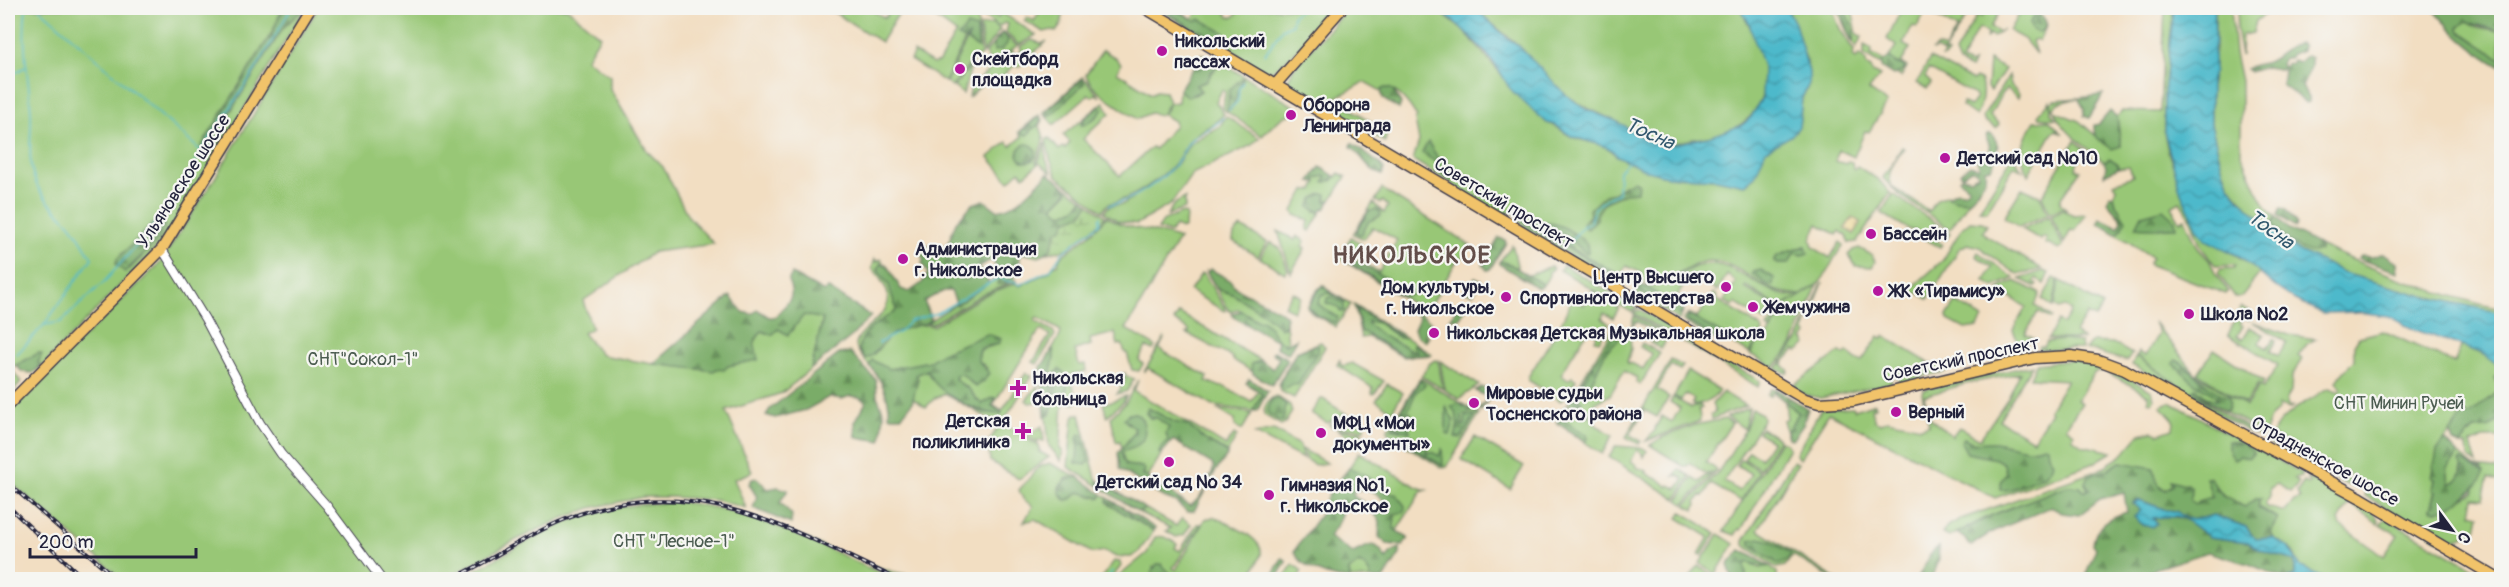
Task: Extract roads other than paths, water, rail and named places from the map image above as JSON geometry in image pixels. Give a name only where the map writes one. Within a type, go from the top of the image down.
[{"type":"main road","name":"Ульяновское шоссе","points":[[8,405],[162,249],[310,8]]},
{"type":"main road","name":"Советский проспект","points":[[1145,8],[1805,399],[1819,403],[1852,400],[1999,365],[2058,356],[2079,356],[2109,364],[2165,392]]},
{"type":"main road","points":[[1275,85],[1341,8]]},
{"type":"main road","name":"Отрадненское шоссе","points":[[2165,392],[2361,498],[2500,579]]},
{"type":"street","points":[[162,249],[205,318],[268,435],[281,454],[348,532],[382,579]]},
{"type":"water","points":[[1435,8],[1475,8],[1507,38],[1517,44],[1565,94],[1586,109],[1618,122],[1646,140],[1664,146],[1708,137],[1742,125],[1751,117],[1762,98],[1763,67],[1749,23],[1740,8],[1786,8],[1795,23],[1809,72],[1809,84],[1802,98],[1799,127],[1791,136],[1766,150],[1755,176],[1744,185],[1717,179],[1666,176],[1648,171],[1617,156],[1612,150],[1571,136],[1555,125],[1547,123],[1509,88],[1494,63],[1476,42]]},
{"type":"water","name":"Тосна","points":[[2174,8],[2215,8],[2211,124],[2222,167],[2229,185],[2240,199],[2283,240],[2301,252],[2347,274],[2424,296],[2501,313],[2501,368],[2481,353],[2413,329],[2388,316],[2359,312],[2322,313],[2295,300],[2274,286],[2241,257],[2206,240],[2198,229],[2181,193],[2164,132],[2164,93]]},
{"type":"water","points":[[2139,500],[2166,510],[2176,511],[2187,519],[2213,515],[2246,527],[2255,539],[2273,538],[2288,546],[2301,567],[2326,579],[2287,579],[2295,576],[2295,561],[2258,549],[2248,542],[2209,537],[2183,518],[2176,516],[2153,518],[2157,524],[2152,528],[2142,524],[2134,517],[2141,510],[2133,503]]},
{"type":"waterway","points":[[17,354],[44,325],[92,258],[72,227],[42,194],[32,170],[31,113],[25,47],[26,8]]},
{"type":"waterway","points":[[39,8],[201,151]]},
{"type":"waterway","points":[[1265,54],[1282,29],[1292,24],[1293,15],[1303,8]]},
{"type":"waterway","points":[[44,325],[61,322],[106,280],[171,206],[201,152],[256,69],[290,10]]},
{"type":"waterway","points":[[8,77],[25,67]]},
{"type":"waterway","points":[[1229,110],[1238,101],[1239,88],[1243,82]]},
{"type":"waterway","points":[[1109,205],[1128,199],[1157,182],[1173,167],[1192,139],[1216,125],[1223,118]]},
{"type":"waterway","points":[[1569,243],[1583,226],[1590,223],[1596,207],[1618,193],[1619,171],[1628,161]]},
{"type":"waterway","points":[[879,343],[901,331],[910,321],[937,313],[1000,277],[1019,285],[1050,270],[1062,253],[1099,224],[1100,217]]},
{"type":"waterway","points":[[1107,580],[1112,571]]},
{"type":"railway","points":[[8,483],[118,580]]},
{"type":"railway","points":[[449,580],[566,519],[612,505],[655,500],[697,503],[738,511],[778,525],[899,580]]},
{"type":"railway","points":[[8,506],[85,580]]},
{"type":"railway","points":[[8,572],[9,580]]},
{"type":"place","name":"Никольский пассаж","points":[[1162,51]]},
{"type":"place","name":"Скейтборд площадка","points":[[960,69]]},
{"type":"place","name":"Оборона Ленинграда","points":[[1291,115]]},
{"type":"place","name":"Детский сад №10","points":[[1945,158]]},
{"type":"place","name":"Бассейн","points":[[1871,234]]},
{"type":"place","name":"Администрация г. Никольское","points":[[903,259]]},
{"type":"place","name":"Центр Высшего Спортивного Мастерства","points":[[1726,287]]},
{"type":"place","name":"ЖК «Тирамису»","points":[[1878,291]]},
{"type":"place","name":"Дом культуры, г. Никольское","points":[[1506,297]]},
{"type":"place","name":"Жемчужина","points":[[1753,307]]},
{"type":"place","name":"Школа №2","points":[[2189,314]]},
{"type":"place","name":"Никольская Детская Музыкальная школа","points":[[1434,333]]},
{"type":"place","name":"Никольская больница","points":[[1018,388]]},
{"type":"place","name":"Мировые судьи Тосненского района","points":[[1474,403]]},
{"type":"place","name":"Верный","points":[[1896,412]]},
{"type":"place","name":"Детская поликлиника","points":[[1023,431]]},
{"type":"place","name":"МФЦ «Мои документы»","points":[[1321,433]]},
{"type":"place","name":"Детский сад № 34","points":[[1169,462]]},
{"type":"place","name":"Гимназия №1, г. Никольское","points":[[1269,495]]},
{"type":"district","name":"НИКОЛЬСКОЕ","points":[[1412,255]]},
{"type":"park label","name":"СНТ\"Сокол-1\"","points":[[363,359]]},
{"type":"park label","name":"СНТ Минин Ручей","points":[[2399,403]]},
{"type":"park label","name":"СНТ \"Лесное-1\"","points":[[674,541]]}]
